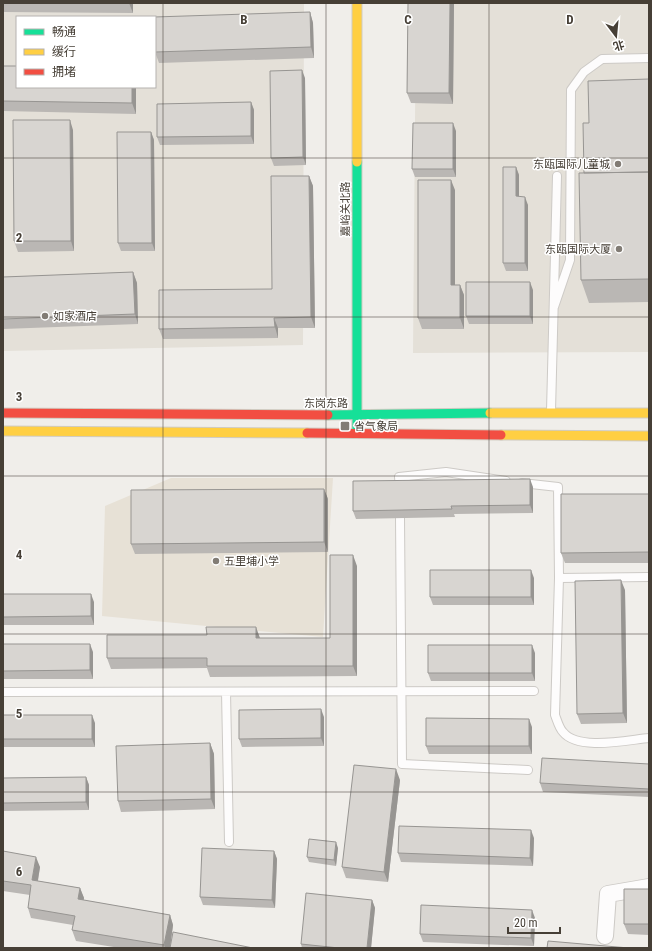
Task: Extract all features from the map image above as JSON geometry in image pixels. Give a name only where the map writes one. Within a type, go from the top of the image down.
[{"type":"main road","name":"嘉峪关北路","points":[[357,3],[357,434]]},
{"type":"main road","name":"东岗东路","points":[[3,412],[357,415],[551,412],[649,413]]},
{"type":"main road","points":[[3,431],[649,436]]},
{"type":"street","points":[[606,936],[608,894],[649,887]]},
{"type":"lane","points":[[554,307],[570,260],[571,90],[584,72],[602,59],[649,58]]},
{"type":"lane","points":[[551,412],[557,176]]},
{"type":"lane","points":[[400,488],[400,477],[446,472],[558,488],[559,578],[555,715],[563,732],[570,737],[593,744],[649,738]]},
{"type":"lane","points":[[400,518],[402,764],[528,770]]},
{"type":"lane","points":[[559,578],[649,577]]},
{"type":"lane","points":[[3,692],[534,691]]},
{"type":"lane","points":[[226,692],[229,842]]},
{"type":"shaded area","points":[[3,3],[304,3],[303,345],[3,351]]},
{"type":"shaded area","points":[[416,3],[649,3],[649,352],[413,353]]},
{"type":"shaded area","name":"五里埔小学","points":[[171,478],[333,478],[323,637],[102,616],[105,506]]},
{"type":"building","points":[[408,3],[450,3],[449,93],[407,93]]},
{"type":"building","points":[[310,12],[311,47],[156,52],[156,17]]},
{"type":"building","points":[[3,66],[16,66],[16,88],[132,88],[132,103],[3,101]]},
{"type":"building","points":[[302,70],[303,157],[271,158],[270,71]]},
{"type":"building","points":[[649,79],[649,172],[584,173],[583,123],[589,123],[588,81]]},
{"type":"building","points":[[251,102],[251,136],[157,137],[157,104]]},
{"type":"building","points":[[13,120],[70,120],[71,241],[14,241]]},
{"type":"building","points":[[413,123],[453,123],[453,169],[412,169]]},
{"type":"building","points":[[117,132],[151,132],[152,243],[118,243]]},
{"type":"building","points":[[503,167],[516,167],[516,196],[525,197],[525,263],[503,263]]},
{"type":"building","name":"东瓯国际大厦","points":[[649,172],[649,279],[581,280],[579,173]]},
{"type":"building","points":[[271,176],[309,176],[311,317],[274,318],[275,327],[159,329],[159,290],[272,289]]},
{"type":"building","points":[[418,180],[451,180],[451,285],[460,285],[460,318],[418,318]]},
{"type":"building","points":[[133,272],[135,314],[3,319],[3,277]]},
{"type":"building","points":[[466,282],[530,282],[530,316],[466,316]]},
{"type":"building","points":[[530,479],[530,505],[451,506],[452,509],[353,511],[353,481]]},
{"type":"building","points":[[324,489],[324,542],[131,544],[131,490]]},
{"type":"building","points":[[561,494],[649,494],[649,552],[561,553]]},
{"type":"building","points":[[330,555],[353,555],[353,666],[207,666],[207,658],[107,658],[107,635],[207,635],[206,627],[256,627],[256,638],[330,638]]},
{"type":"building","points":[[430,570],[531,570],[531,597],[430,597]]},
{"type":"building","points":[[621,580],[623,713],[577,714],[575,581]]},
{"type":"building","points":[[3,594],[91,594],[91,616],[3,617]]},
{"type":"building","points":[[3,644],[90,644],[90,670],[3,671]]},
{"type":"building","points":[[428,645],[532,645],[532,673],[428,673]]},
{"type":"building","points":[[321,709],[321,738],[239,739],[239,710]]},
{"type":"building","points":[[3,715],[92,715],[92,739],[3,739]]},
{"type":"building","points":[[426,718],[529,719],[529,746],[426,746]]},
{"type":"building","points":[[210,743],[211,799],[118,801],[116,746]]},
{"type":"building","points":[[542,758],[649,764],[649,789],[540,783]]},
{"type":"building","points":[[354,765],[396,769],[384,872],[342,867]]},
{"type":"building","points":[[86,777],[86,802],[3,803],[3,778]]},
{"type":"building","points":[[399,826],[531,830],[530,858],[398,853]]},
{"type":"building","points":[[309,839],[336,842],[334,860],[307,857]]},
{"type":"building","points":[[202,848],[274,851],[272,900],[200,897]]},
{"type":"building","points":[[3,851],[36,857],[32,880],[80,888],[78,899],[170,915],[164,945],[72,930],[75,916],[28,908],[31,885],[3,881]]},
{"type":"building","points":[[624,889],[649,889],[649,924],[624,924]]},
{"type":"building","points":[[306,893],[372,900],[367,948],[339,948],[301,944]]},
{"type":"building","points":[[421,905],[532,910],[531,938],[420,934]]},
{"type":"building","points":[[173,932],[253,948],[170,948]]},
{"type":"building","points":[[548,941],[629,948],[547,948]]},
{"type":"traffic: fast","points":[[357,162],[357,433]]},
{"type":"traffic: fast","points":[[328,415],[490,413]]},
{"type":"traffic: slow","points":[[357,3],[357,162]]},
{"type":"traffic: slow","points":[[490,413],[649,413]]},
{"type":"traffic: slow","points":[[3,431],[307,433]]},
{"type":"traffic: slow","points":[[501,435],[649,436]]},
{"type":"traffic: jam","points":[[3,413],[328,415]]},
{"type":"traffic: jam","points":[[307,433],[501,435]]},
{"type":"place","name":"东瓯国际儿童城","points":[[618,164]]},
{"type":"place","name":"东瓯国际大厦","points":[[619,249]]},
{"type":"place","name":"如家酒店","points":[[45,316]]},
{"type":"place","name":"省气象局","points":[[345,426]]},
{"type":"place","name":"五里埔小学","points":[[216,561]]}]
